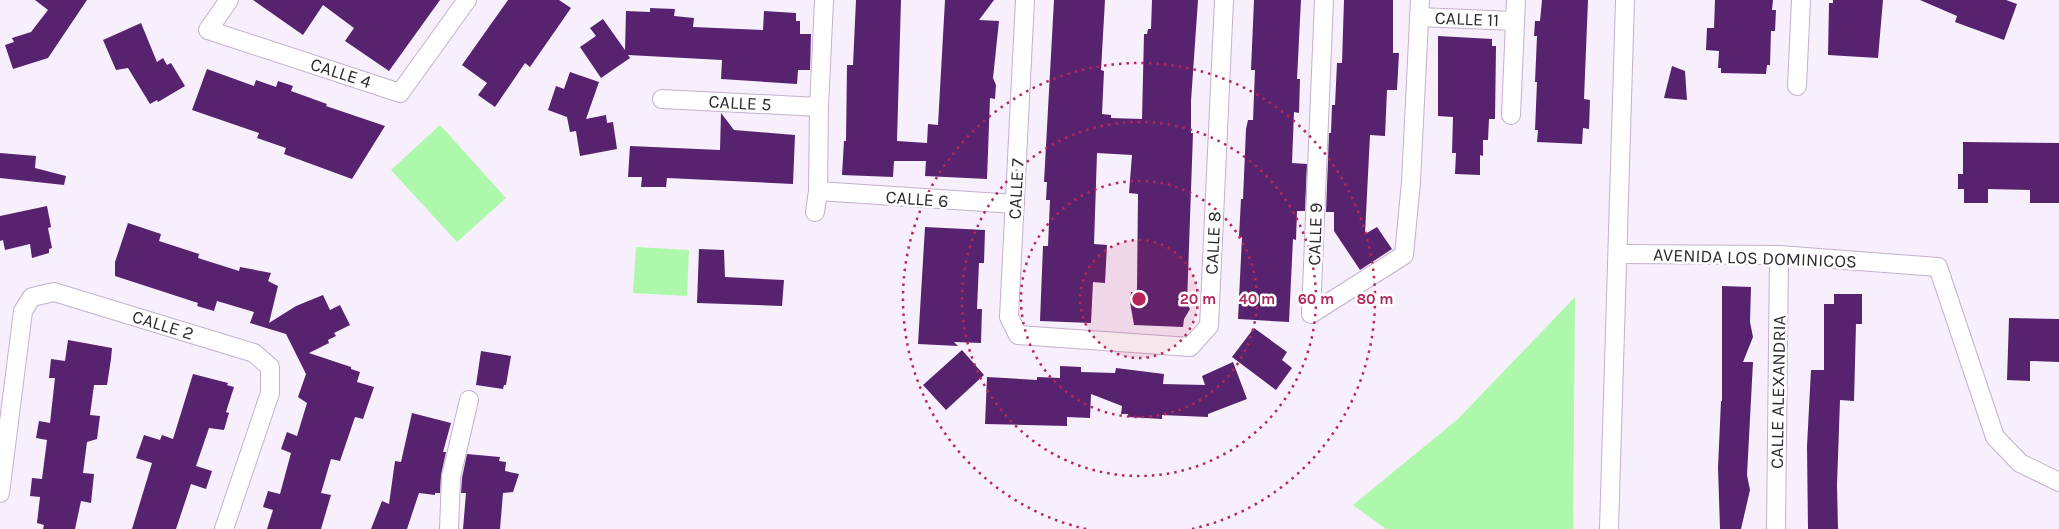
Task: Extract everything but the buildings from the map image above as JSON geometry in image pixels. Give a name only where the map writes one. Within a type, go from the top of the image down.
[{"type":"street","name":"CALLE 4","points":[[229,0],[208,30],[400,93],[467,0]]},
{"type":"street","points":[[815,212],[818,192],[818,107],[824,0]]},
{"type":"street","name":"CALLE 7","points":[[1024,0],[1010,317],[1018,335],[1059,338]]},
{"type":"street","name":"CALLE 8","points":[[1059,338],[1190,347],[1209,326],[1224,0]]},
{"type":"street","name":"CALLE 9","points":[[1324,0],[1311,314],[1404,255],[1411,182],[1420,8]]},
{"type":"street","name":"CALLE 11","points":[[1511,115],[1516,0]]},
{"type":"street","points":[[1609,529],[1625,0]]},
{"type":"street","points":[[1797,86],[1800,0]]},
{"type":"street","name":"CALLE 11","points":[[1420,8],[1515,21]]},
{"type":"street","name":"CALLE 5","points":[[662,99],[818,107]]},
{"type":"street","name":"CALLE 6","points":[[818,192],[1015,204]]},
{"type":"street","name":"AVENIDA LOS DOMINICOS","points":[[1618,254],[1779,255],[1938,267],[1995,437],[2020,463],[2059,482]]},
{"type":"street","name":"CALLE ALEXANDRIA","points":[[1776,529],[1779,255]]},
{"type":"street","name":"CALLE 2","points":[[0,493],[3,449],[23,311],[32,297],[54,292],[254,353],[270,367],[270,393],[224,529]]},
{"type":"street","points":[[449,529],[450,477],[469,400]]},
{"type":"green space","points":[[440,125],[506,198],[457,242],[391,170]]},
{"type":"green space","points":[[636,247],[689,250],[687,296],[633,293]]},
{"type":"green space","points":[[1575,297],[1573,529],[1386,529],[1353,505],[1458,419]]}]
